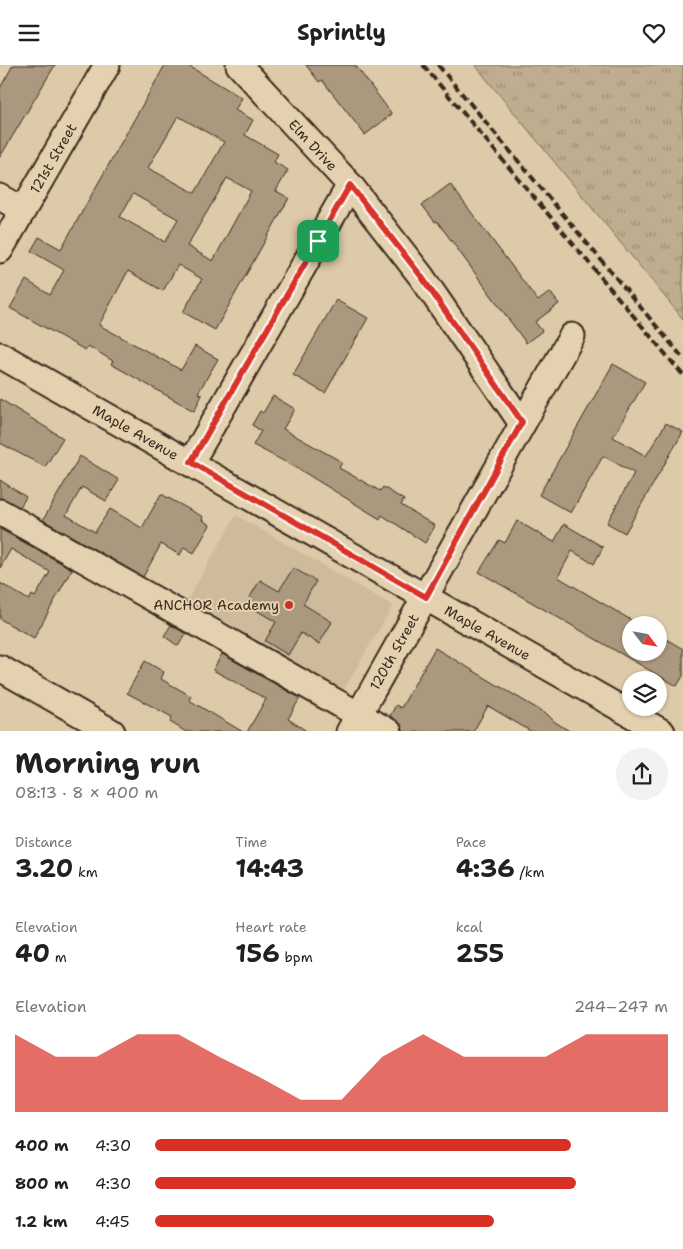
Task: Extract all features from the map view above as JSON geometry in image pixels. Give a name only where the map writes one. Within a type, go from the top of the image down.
[{"type":"street","name":"121st Street","points":[[0,250],[107,65]]},
{"type":"street","name":"Elm Drive","points":[[239,65],[350,185],[421,276],[522,422]]},
{"type":"street","points":[[191,462],[350,185]]},
{"type":"street","points":[[0,197],[23,210]]},
{"type":"street","name":"120th Street","points":[[353,723],[572,336]]},
{"type":"street","name":"Maple Avenue","points":[[0,355],[662,731]]},
{"type":"street","points":[[0,511],[353,723],[389,731]]},
{"type":"street","points":[[0,668],[112,731]]},
{"type":"shaded area","name":"ANCHOR Academy","points":[[236,515],[393,606],[341,694],[185,604]]},
{"type":"green space","points":[[475,65],[683,65],[683,319]]},
{"type":"building","points":[[13,65],[55,65],[0,157],[0,88]]},
{"type":"building","points":[[165,65],[187,65],[242,98],[235,110],[253,120],[245,135],[278,154],[274,162],[288,170],[276,191],[289,198],[215,330],[183,312],[202,279],[178,265],[163,291],[128,271],[99,325],[181,370],[195,346],[218,359],[198,393],[202,395],[194,411],[111,364],[113,361],[88,346],[85,350],[10,308],[26,280],[50,295],[64,270],[31,251],[39,237],[61,249]],"holes":[[[178,116],[224,142],[195,193],[148,168]],[[227,178],[251,191],[213,261],[187,246]],[[133,194],[178,219],[165,242],[120,217]]]},
{"type":"building","points":[[306,65],[355,65],[392,114],[365,135],[322,80],[319,82]]},
{"type":"building","points":[[450,184],[538,301],[550,292],[559,304],[535,322],[542,331],[526,343],[437,221],[435,222],[422,205]]},
{"type":"building","points":[[336,300],[368,318],[325,393],[293,375]]},
{"type":"building","points":[[613,364],[645,382],[613,437],[646,456],[666,423],[683,432],[625,533],[607,523],[634,473],[603,456],[571,513],[539,495]]},
{"type":"building","points":[[273,396],[295,409],[283,429],[342,462],[339,468],[380,491],[383,487],[404,500],[401,505],[435,526],[425,543],[382,515],[380,519],[297,468],[253,445],[261,431],[252,425],[260,411],[263,413]]},
{"type":"building","points":[[0,399],[63,438],[45,467],[0,443]]},
{"type":"building","points":[[80,456],[119,480],[106,501],[82,487],[66,515],[95,532],[110,509],[142,528],[161,494],[203,517],[202,520],[210,525],[194,553],[184,547],[180,555],[161,544],[143,577],[43,520]]},
{"type":"building","points":[[0,480],[26,497],[20,507],[0,498]]},
{"type":"building","points":[[517,521],[554,542],[564,524],[603,547],[594,564],[572,551],[558,577],[624,616],[622,616],[622,654],[479,572],[499,540],[505,543]]},
{"type":"building","points":[[0,529],[72,569],[34,638],[0,619],[0,583],[29,600],[32,595],[35,597],[50,572],[11,549],[0,568]]},
{"type":"building","points":[[293,568],[316,581],[303,604],[332,622],[319,644],[301,633],[288,655],[265,641],[276,622],[246,604],[260,580],[279,591]]},
{"type":"building","points":[[171,625],[186,634],[178,646],[164,636]]},
{"type":"building","points":[[668,640],[683,649],[683,676],[677,686],[667,680],[667,671],[651,671],[634,661],[668,661]]},
{"type":"building","points":[[435,648],[548,715],[569,731],[530,731],[488,706],[474,731],[403,731],[401,724],[390,716],[396,705],[401,708]]},
{"type":"building","points":[[222,654],[300,698],[288,719],[306,731],[248,731],[266,699],[213,670]]},
{"type":"building","points":[[145,661],[164,672],[161,679],[191,696],[189,700],[241,731],[184,731],[170,722],[172,717],[127,693]]},
{"type":"railway","points":[[423,65],[683,375]]},
{"type":"railway","points":[[438,65],[683,358]]},
{"type":"place","name":"ANCHOR Academy","points":[[289,605]]},
{"type":"route","points":[[350,185],[421,276],[522,422],[426,597],[191,462],[318,241],[350,185]]}]
